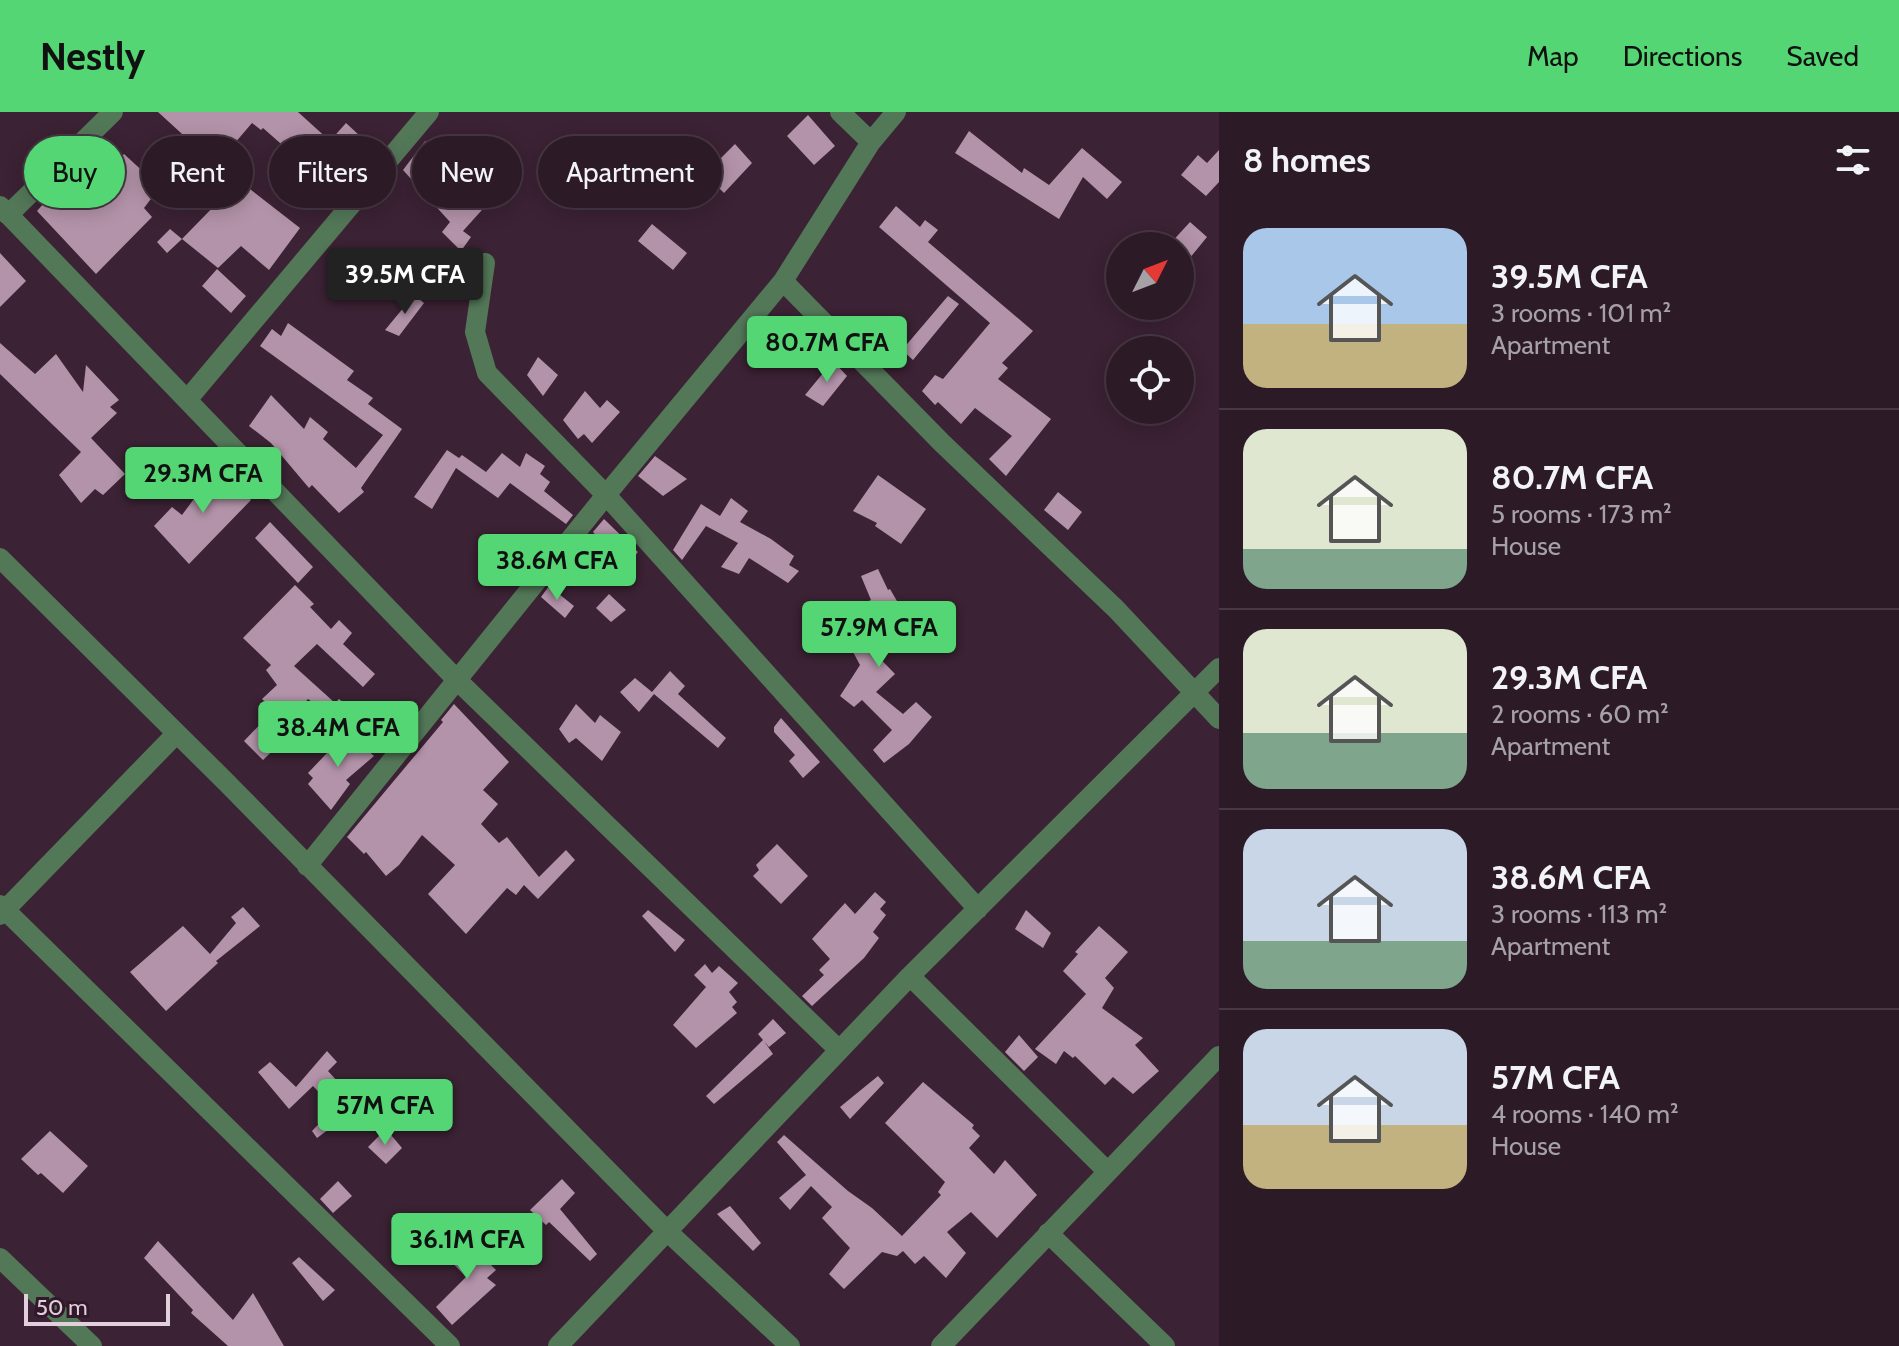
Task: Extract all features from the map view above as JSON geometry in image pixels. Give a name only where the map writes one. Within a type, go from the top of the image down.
[{"type":"street","points":[[113,112],[4,210],[456,679],[839,1050]]},
{"type":"street","points":[[187,400],[429,112]]},
{"type":"street","points":[[840,112],[871,142]]},
{"type":"street","points":[[307,866],[456,679],[783,281],[871,142],[896,112]]},
{"type":"street","points":[[485,263],[475,332],[487,373],[606,495],[978,909]]},
{"type":"street","points":[[783,281],[942,443],[1116,609],[1219,719]]},
{"type":"street","points":[[0,558],[227,783],[668,1232],[790,1346]]},
{"type":"street","points":[[558,1346],[910,976],[1219,668]]},
{"type":"street","points":[[176,734],[2,910],[450,1346]]},
{"type":"street","points":[[910,976],[1107,1171]]},
{"type":"street","points":[[941,1346],[1107,1171],[1215,1067]]},
{"type":"street","points":[[1048,1233],[1165,1346]]},
{"type":"street","points":[[0,1258],[92,1346]]},
{"type":"building","points":[[158,112],[298,112],[324,136],[272,136],[252,123],[241,136],[184,136]]},
{"type":"building","points":[[808,115],[835,146],[814,165],[787,136]]},
{"type":"building","points":[[346,123],[360,136],[334,136]]},
{"type":"building","points":[[969,131],[1022,173],[1024,168],[1049,185],[1082,148],[1122,182],[1107,199],[1083,177],[1059,219],[955,153]]},
{"type":"building","points":[[735,144],[752,163],[724,193],[722,191],[722,157]]},
{"type":"building","points":[[1219,150],[1219,182],[1206,196],[1181,175],[1198,155],[1207,163]]},
{"type":"building","points":[[125,155],[141,170],[141,208],[152,217],[96,274],[37,211],[40,208],[125,208]]},
{"type":"building","points":[[412,158],[412,180],[403,170]]},
{"type":"building","points":[[253,191],[269,204],[269,208],[274,208],[300,228],[269,270],[241,246],[218,268],[182,239],[212,208],[253,208]]},
{"type":"building","points":[[896,206],[920,227],[925,220],[938,230],[928,242],[1033,331],[1002,363],[1008,368],[998,379],[1051,419],[1006,476],[989,459],[1012,436],[975,408],[961,424],[922,391],[935,375],[943,379],[990,323],[879,227]]},
{"type":"building","points":[[437,208],[484,208],[463,231],[471,237],[461,251],[442,232],[450,222]]},
{"type":"building","points":[[1190,222],[1207,237],[1194,253],[1194,232],[1181,232]]},
{"type":"building","points":[[652,224],[687,253],[673,270],[638,241]]},
{"type":"building","points":[[170,229],[182,239],[167,253],[157,242]]},
{"type":"building","points":[[0,253],[26,281],[0,307]]},
{"type":"building","points":[[217,269],[246,296],[231,313],[202,286]]},
{"type":"building","points":[[414,295],[424,303],[399,336],[385,330]]},
{"type":"building","points":[[948,296],[959,304],[913,360],[902,350]]},
{"type":"building","points":[[288,323],[354,371],[347,380],[373,398],[368,404],[402,429],[361,488],[364,492],[339,513],[312,485],[309,488],[271,443],[249,426],[271,395],[304,429],[310,417],[328,432],[323,439],[356,468],[383,435],[260,346],[272,329],[281,336]]},
{"type":"building","points":[[0,343],[35,374],[56,354],[83,392],[86,365],[119,400],[110,407],[117,413],[91,438],[125,474],[103,495],[95,489],[81,503],[59,475],[81,452],[0,374]]},
{"type":"building","points":[[538,357],[558,375],[543,396],[527,375]]},
{"type":"building","points":[[833,361],[847,376],[823,406],[805,395]]},
{"type":"building","points":[[585,391],[600,408],[607,400],[620,412],[592,443],[584,434],[578,439],[563,420]]},
{"type":"building","points":[[447,450],[459,458],[462,455],[486,472],[502,453],[520,467],[526,453],[545,466],[540,474],[550,482],[544,491],[573,515],[566,524],[510,483],[498,498],[456,468],[432,509],[414,497]]},
{"type":"building","points":[[655,456],[687,479],[663,496],[638,476]]},
{"type":"building","points":[[216,466],[251,500],[189,564],[154,526],[172,507],[182,515],[202,488],[198,482]]},
{"type":"building","points":[[878,475],[926,509],[901,544],[875,526],[877,523],[853,511]]},
{"type":"building","points":[[1058,492],[1082,512],[1068,530],[1044,510]]},
{"type":"building","points":[[731,498],[748,511],[740,522],[794,556],[789,565],[799,571],[788,583],[749,558],[739,574],[721,567],[738,543],[706,526],[682,560],[673,550],[701,504],[720,516]]},
{"type":"building","points":[[604,519],[638,552],[625,568],[593,532]]},
{"type":"building","points":[[270,522],[313,567],[298,583],[255,538]]},
{"type":"building","points":[[503,539],[524,557],[503,583],[482,564]]},
{"type":"building","points":[[878,569],[905,615],[860,638],[895,674],[876,692],[903,714],[916,702],[932,717],[909,744],[884,763],[873,750],[892,730],[862,700],[854,707],[840,696],[860,665],[835,618],[839,615],[844,620],[867,608],[864,603],[871,600],[861,576]]},
{"type":"building","points":[[295,585],[314,604],[310,607],[331,629],[339,620],[352,633],[343,644],[375,674],[363,687],[317,644],[294,666],[335,703],[339,699],[365,721],[354,734],[308,699],[282,728],[288,736],[263,760],[244,741],[274,710],[262,699],[277,685],[266,670],[271,665],[243,638]]},
{"type":"building","points":[[549,586],[574,606],[565,618],[541,597]]},
{"type":"building","points":[[609,594],[626,610],[611,622],[596,608]]},
{"type":"building","points":[[670,671],[685,686],[678,694],[726,738],[718,748],[654,694],[639,712],[620,692],[635,678],[652,692]]},
{"type":"building","points":[[454,704],[509,762],[483,790],[498,804],[481,824],[499,843],[507,837],[539,877],[566,850],[575,860],[538,899],[524,885],[516,895],[507,888],[466,934],[428,894],[455,865],[422,835],[399,865],[386,876],[366,852],[364,854],[347,837],[443,722],[441,720]]},
{"type":"building","points":[[576,704],[595,723],[600,715],[621,732],[602,761],[576,738],[569,743],[559,729]]},
{"type":"building","points":[[781,718],[820,762],[803,778],[789,761],[795,755],[774,732]]},
{"type":"building","points":[[347,732],[374,756],[346,780],[350,784],[331,810],[308,784],[313,778],[308,773]]},
{"type":"building","points":[[777,844],[808,876],[781,904],[753,876],[759,870],[756,865]]},
{"type":"building","points":[[875,892],[886,902],[880,909],[886,915],[873,932],[879,938],[864,958],[812,1006],[802,996],[824,975],[819,970],[830,959],[812,939],[845,903],[855,914]]},
{"type":"building","points":[[243,907],[260,926],[216,961],[218,963],[166,1011],[130,972],[183,926],[210,954],[236,923],[231,917]]},
{"type":"building","points":[[648,910],[685,940],[675,952],[642,916]]},
{"type":"building","points":[[1026,910],[1051,933],[1043,948],[1015,929]]},
{"type":"building","points":[[1099,926],[1128,952],[1105,978],[1114,988],[1102,1008],[1143,1038],[1135,1045],[1159,1071],[1133,1094],[1113,1077],[1105,1085],[1075,1056],[1073,1058],[1064,1051],[1056,1064],[1035,1049],[1086,994],[1063,971],[1078,954],[1075,952]]},
{"type":"building","points":[[705,964],[712,973],[719,966],[738,983],[729,992],[737,1002],[732,1007],[737,1013],[696,1048],[673,1025],[706,987],[694,975]]},
{"type":"building","points":[[773,1019],[786,1033],[769,1047],[764,1041],[773,1054],[714,1104],[706,1096],[763,1040],[758,1034]]},
{"type":"building","points":[[1019,1035],[1038,1057],[1024,1071],[1005,1052]]},
{"type":"building","points":[[327,1051],[337,1062],[328,1071],[360,1106],[317,1138],[312,1131],[334,1108],[313,1086],[289,1109],[258,1072],[270,1062],[296,1087]]},
{"type":"building","points":[[878,1076],[884,1083],[850,1119],[840,1107]]},
{"type":"building","points":[[923,1082],[974,1125],[972,1128],[980,1136],[969,1148],[994,1174],[1005,1160],[1037,1195],[997,1238],[971,1212],[947,1232],[966,1253],[946,1278],[924,1256],[915,1264],[903,1251],[897,1256],[882,1252],[844,1289],[829,1274],[850,1248],[822,1218],[832,1207],[811,1186],[790,1210],[779,1198],[806,1175],[777,1142],[784,1135],[902,1236],[941,1195],[938,1192],[945,1182],[885,1123]]},
{"type":"building","points":[[386,1129],[402,1148],[386,1164],[368,1147]]},
{"type":"building","points":[[50,1131],[88,1166],[63,1193],[21,1159]]},
{"type":"building","points":[[562,1179],[575,1193],[560,1209],[597,1254],[590,1261],[549,1222],[546,1225],[530,1210]]},
{"type":"building","points":[[338,1181],[352,1196],[333,1213],[320,1199]]},
{"type":"building","points":[[730,1206],[761,1243],[753,1251],[717,1214]]},
{"type":"building","points":[[462,1236],[496,1270],[487,1278],[496,1285],[452,1325],[436,1307],[466,1277],[444,1254]]},
{"type":"building","points":[[158,1241],[233,1320],[253,1293],[284,1346],[228,1346],[191,1313],[193,1310],[144,1258]]},
{"type":"building","points":[[299,1257],[335,1290],[323,1301],[292,1263]]}]
